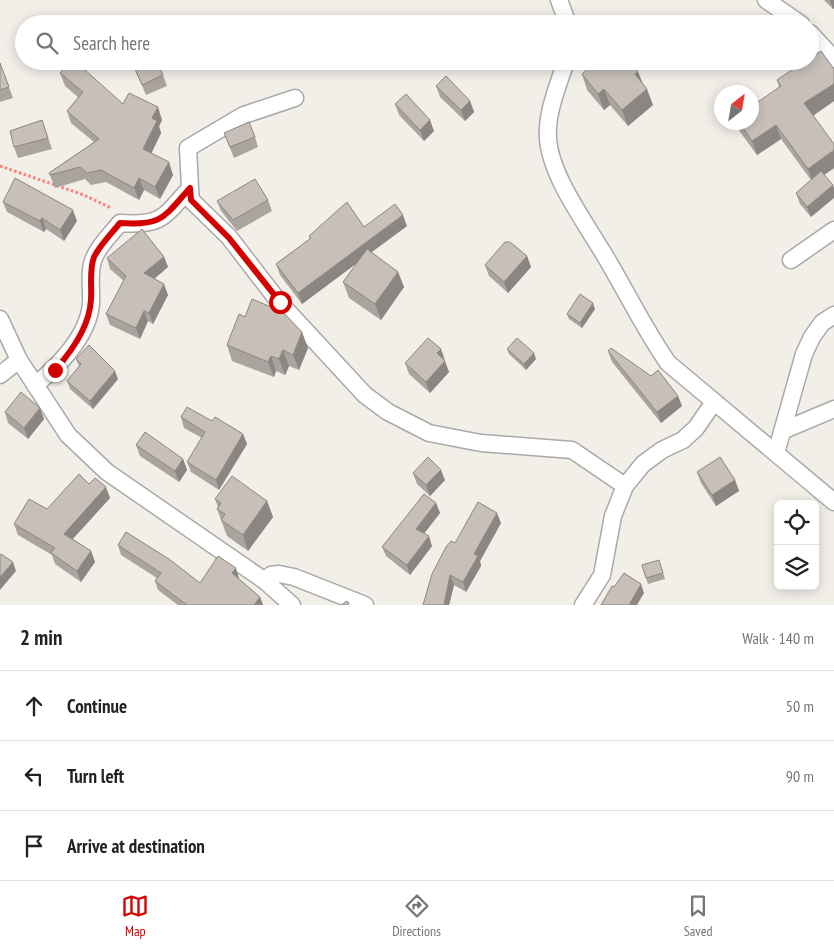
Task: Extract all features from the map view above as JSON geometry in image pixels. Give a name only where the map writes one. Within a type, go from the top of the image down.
[{"type":"street","points":[[564,0],[566,15]]},
{"type":"street","points":[[766,0],[788,15]]},
{"type":"street","points":[[819,43],[834,59]]},
{"type":"street","points":[[563,70],[548,123],[548,139],[554,171],[617,276],[648,335],[668,363],[834,502]]},
{"type":"street","points":[[295,98],[244,115],[188,148],[191,200],[229,238],[280,302],[365,395],[388,412],[429,433],[481,443],[572,450],[625,486]]},
{"type":"street","points":[[35,384],[55,370],[76,341],[90,308],[91,268],[94,257],[101,246],[120,223],[145,225],[164,217],[190,188]]},
{"type":"street","points":[[791,260],[834,230]]},
{"type":"street","points":[[776,453],[804,354],[822,322],[834,315]]},
{"type":"street","points":[[0,318],[19,360],[68,435],[106,472],[265,581],[292,605]]},
{"type":"street","points":[[0,375],[19,360]]},
{"type":"street","points":[[583,605],[602,575],[613,516],[625,486],[644,464],[662,450],[683,440],[696,428],[714,402]]},
{"type":"street","points":[[782,431],[834,408]]},
{"type":"street","points":[[265,581],[271,575],[279,574],[294,577],[365,605]]},
{"type":"path","points":[[0,166],[84,195],[119,212]]},
{"type":"building","points":[[821,51],[834,69],[834,84],[804,103],[834,144],[834,150],[808,169],[776,125],[752,141],[744,130],[759,130],[759,101],[781,86],[777,80],[792,70],[819,70],[819,52]]},
{"type":"building","points":[[0,63],[9,87],[0,90]]},
{"type":"building","points":[[63,70],[85,70],[123,104],[129,93],[158,107],[152,118],[157,121],[143,149],[169,162],[155,187],[139,178],[134,188],[101,170],[87,173],[80,167],[50,175],[49,173],[99,139],[67,111],[83,92],[60,73]]},
{"type":"building","points":[[135,70],[160,70],[163,75],[142,85]]},
{"type":"building","points":[[587,70],[637,70],[638,72],[635,74],[647,89],[622,110],[604,89],[598,94],[582,74]]},
{"type":"building","points":[[446,76],[470,101],[461,110],[436,86]]},
{"type":"building","points":[[406,94],[430,120],[420,130],[395,104]]},
{"type":"building","points":[[42,120],[48,138],[14,147],[10,131]]},
{"type":"building","points":[[249,122],[255,137],[230,147],[224,133]]},
{"type":"building","points":[[821,171],[833,185],[807,207],[796,193]]},
{"type":"building","points":[[15,178],[73,210],[60,230],[42,218],[40,221],[3,202]]},
{"type":"building","points":[[255,179],[268,200],[233,220],[217,201]]},
{"type":"building","points":[[347,202],[364,227],[395,204],[403,215],[298,293],[276,264],[311,238],[309,236]]},
{"type":"building","points":[[142,229],[164,257],[144,273],[164,284],[149,313],[144,311],[136,328],[106,314],[126,276],[107,258]]},
{"type":"building","points":[[505,242],[510,242],[527,256],[504,282],[485,265]]},
{"type":"building","points":[[367,249],[398,272],[375,304],[343,282]]},
{"type":"building","points":[[580,294],[593,303],[580,323],[567,314]]},
{"type":"building","points":[[252,299],[283,312],[302,332],[293,355],[283,350],[279,359],[271,356],[268,362],[227,345],[239,314],[245,317]]},
{"type":"building","points":[[428,338],[441,349],[437,353],[445,361],[426,382],[405,363]]},
{"type":"building","points":[[517,338],[534,353],[524,364],[507,349]]},
{"type":"building","points":[[89,345],[115,371],[90,401],[67,381],[81,364],[76,359]]},
{"type":"building","points":[[611,348],[651,376],[658,370],[678,396],[657,412],[608,351]]},
{"type":"building","points":[[21,392],[40,408],[24,428],[5,412]]},
{"type":"building","points":[[187,407],[212,421],[215,417],[243,434],[216,480],[187,462],[205,432],[181,417]]},
{"type":"building","points":[[145,432],[183,459],[175,471],[136,445]]},
{"type":"building","points":[[428,457],[441,470],[426,485],[413,473]]},
{"type":"building","points":[[720,457],[735,480],[712,495],[697,472]]},
{"type":"building","points":[[79,474],[89,484],[95,478],[106,487],[64,534],[91,551],[77,571],[51,553],[55,548],[14,524],[29,499],[47,509]]},
{"type":"building","points":[[232,476],[267,501],[243,535],[221,520],[225,514],[217,509],[221,503],[215,499]]},
{"type":"building","points":[[424,494],[436,503],[416,529],[429,536],[407,565],[382,547]]},
{"type":"building","points":[[478,502],[497,513],[474,554],[478,556],[463,582],[450,575],[444,605],[423,605],[432,574],[446,547],[451,541],[455,543]]},
{"type":"building","points":[[126,532],[169,559],[200,583],[218,556],[236,568],[232,573],[260,597],[254,605],[187,605],[155,581],[161,573],[118,545]]},
{"type":"building","points":[[0,555],[13,562],[0,577]]},
{"type":"building","points":[[659,560],[663,573],[646,578],[642,565]]},
{"type":"building","points":[[624,573],[641,584],[629,605],[601,605],[612,586],[614,587]]},
{"type":"building","points":[[347,601],[348,605],[341,605]]},
{"type":"route","points":[[55,370],[76,341],[90,308],[91,268],[94,257],[101,246],[120,223],[145,225],[164,217],[190,188],[191,200],[229,238],[280,302]]}]
